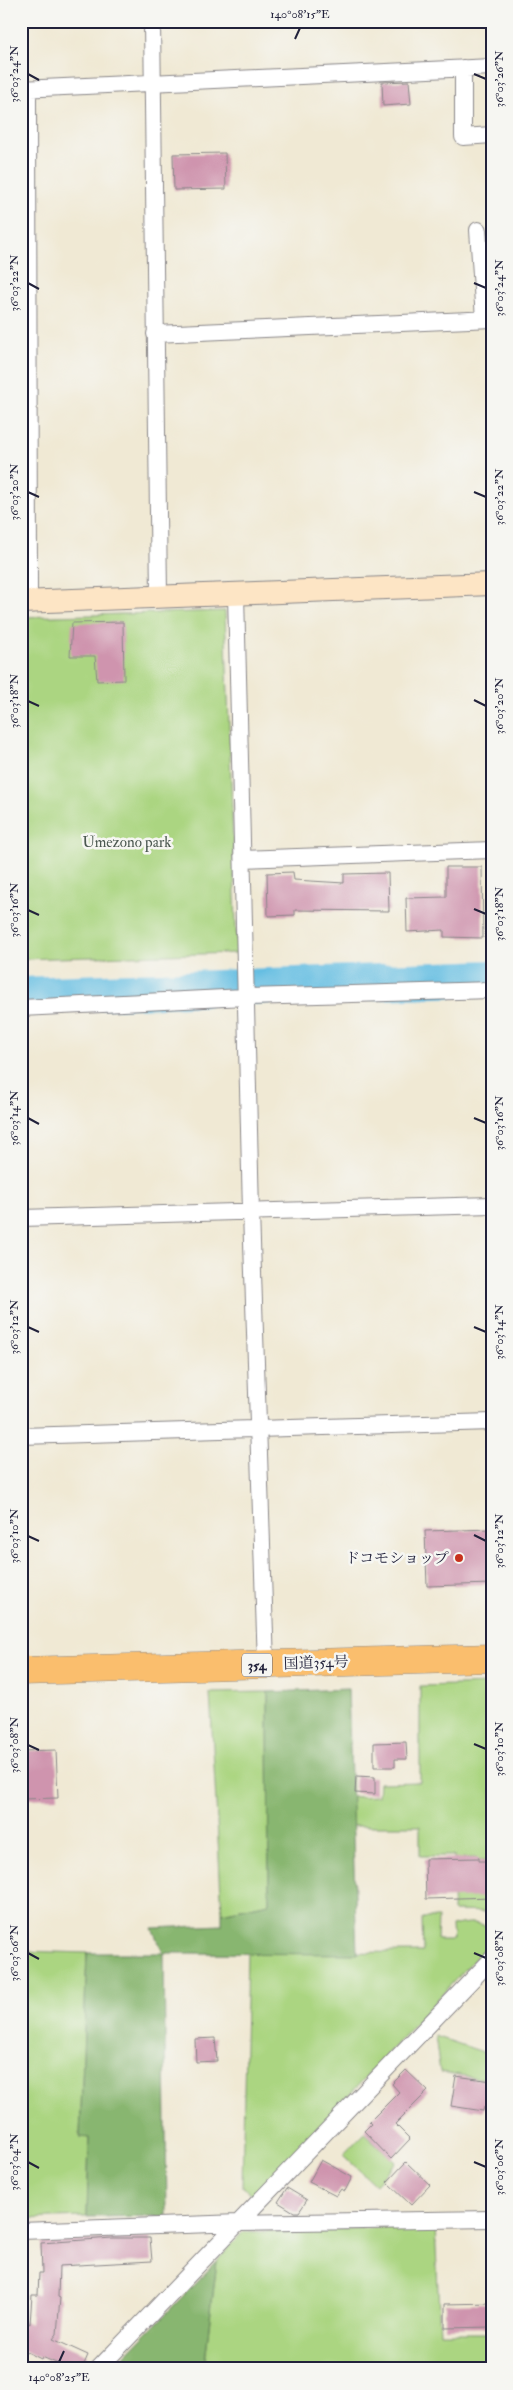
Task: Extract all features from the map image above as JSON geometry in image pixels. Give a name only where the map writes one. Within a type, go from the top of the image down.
[{"type":"highway","name":"国道354号","points":[[21,1672],[492,1658]]},
{"type":"street","points":[[152,21],[159,596]]},
{"type":"street","points":[[492,67],[25,89],[25,602],[492,584]]},
{"type":"street","points":[[463,68],[463,137],[492,135]]},
{"type":"street","points":[[155,334],[488,319],[478,230]]},
{"type":"street","points":[[236,594],[244,963],[266,1665]]},
{"type":"street","points":[[242,859],[492,850]]},
{"type":"street","points":[[21,1008],[245,996],[492,990]]},
{"type":"street","points":[[21,1218],[492,1205]]},
{"type":"street","points":[[21,1436],[492,1422]]},
{"type":"street","points":[[98,2369],[492,1959]]},
{"type":"street","points":[[21,2231],[238,2223],[492,2219]]},
{"type":"green space","name":"Umezono park","points":[[225,611],[237,953],[21,959],[21,617]]},
{"type":"green space","points":[[492,1684],[492,1861],[479,1861],[478,1858],[463,1858],[492,1891],[492,1912],[453,1911],[454,1856],[420,1856],[420,1826],[352,1826],[351,1797],[378,1796],[379,1783],[420,1782],[420,1686]]},
{"type":"green space","points":[[348,1689],[357,1954],[164,1953],[167,2216],[87,2217],[89,2138],[80,2137],[87,1953],[163,1953],[152,1928],[222,1925],[222,1913],[269,1903],[268,1692]]},
{"type":"green space","points":[[268,1692],[269,1903],[222,1913],[210,1693]]},
{"type":"green space","points":[[422,1918],[438,1918],[437,1940],[453,1940],[452,1926],[472,1923],[492,1929],[492,1940],[256,2196],[242,2187],[247,1953],[423,1952]]},
{"type":"green space","points":[[21,1951],[87,1953],[80,2136],[89,2137],[87,2217],[21,2219]]},
{"type":"green space","points":[[435,2036],[492,2055],[492,2080],[440,2072]]},
{"type":"green space","points":[[364,2133],[396,2162],[375,2185],[343,2155]]},
{"type":"green space","points":[[435,2226],[440,2333],[492,2333],[492,2369],[204,2369],[217,2261],[243,2232]]},
{"type":"green space","points":[[217,2261],[204,2369],[112,2369]]},
{"type":"building","points":[[409,81],[411,104],[383,106],[382,82]]},
{"type":"building","points":[[225,153],[226,189],[174,190],[173,154]]},
{"type":"building","points":[[123,622],[124,680],[97,681],[95,656],[70,656],[72,623]]},
{"type":"building","points":[[446,867],[482,867],[483,938],[444,937],[444,930],[407,932],[406,898],[446,897]]},
{"type":"building","points":[[293,872],[294,880],[344,883],[344,874],[388,873],[389,911],[295,910],[295,915],[268,916],[267,873]]},
{"type":"building","name":"ドコモショップ","points":[[492,1529],[492,1584],[427,1586],[425,1531]]},
{"type":"building","points":[[406,1742],[407,1759],[395,1759],[395,1767],[374,1767],[374,1743]]},
{"type":"building","points":[[56,1750],[58,1798],[21,1799],[21,1751]]},
{"type":"building","points":[[356,1776],[375,1777],[375,1794],[355,1793]]},
{"type":"building","points":[[479,1858],[479,1861],[492,1861],[492,1897],[426,1899],[425,1859]]},
{"type":"building","points":[[215,2038],[217,2061],[196,2062],[195,2039]]},
{"type":"building","points":[[406,2070],[428,2091],[395,2124],[410,2139],[391,2159],[364,2131],[371,2124],[369,2122],[399,2092],[392,2084]]},
{"type":"building","points":[[456,2076],[492,2081],[492,2108],[484,2107],[483,2111],[451,2106]]},
{"type":"building","points":[[321,2160],[352,2177],[345,2191],[341,2189],[336,2196],[309,2182]]},
{"type":"building","points":[[406,2162],[430,2185],[411,2205],[387,2182]]},
{"type":"building","points":[[287,2188],[307,2200],[299,2212],[294,2212],[278,2202]]},
{"type":"building","points":[[112,2238],[150,2238],[152,2261],[59,2266],[58,2297],[60,2298],[57,2334],[53,2339],[88,2355],[82,2369],[70,2369],[42,2357],[41,2359],[21,2349],[21,2319],[30,2324],[32,2295],[38,2295],[39,2273],[42,2273],[41,2243]]},
{"type":"building","points":[[492,2303],[492,2327],[445,2328],[445,2304]]},
{"type":"waterway","points":[[21,995],[492,978]]},
{"type":"place","name":"ドコモショップ","points":[[459,1558]]}]
